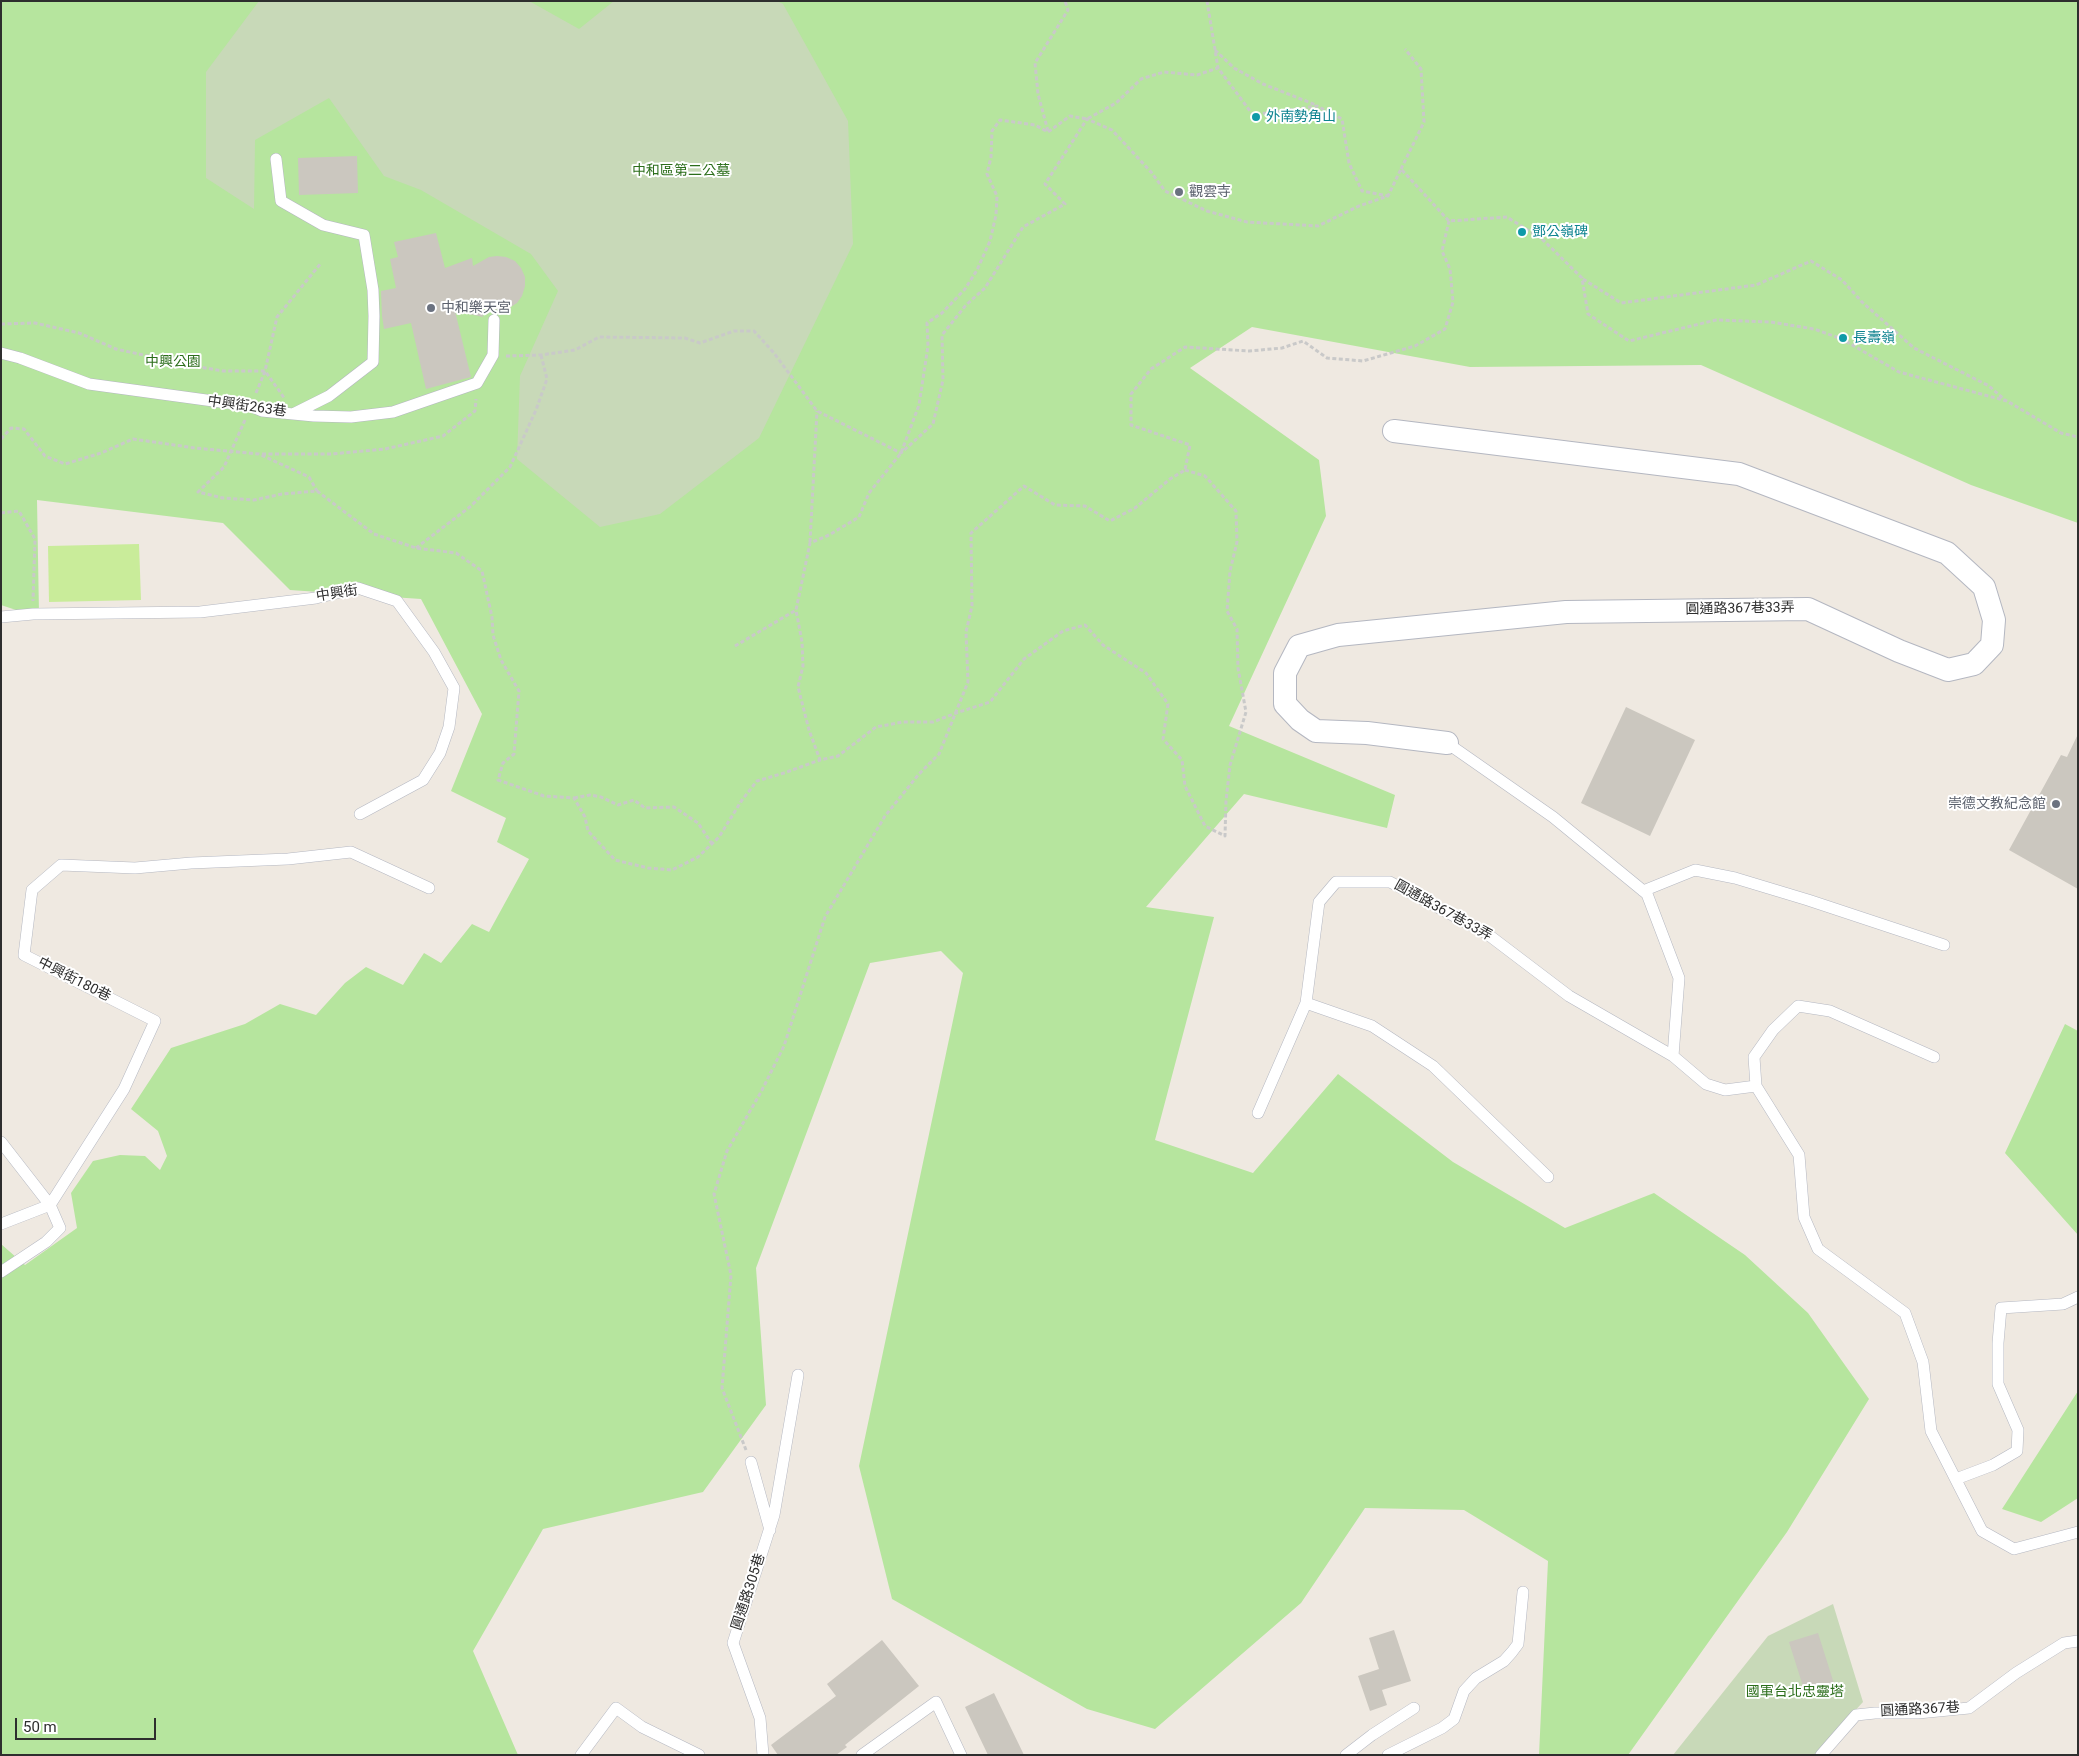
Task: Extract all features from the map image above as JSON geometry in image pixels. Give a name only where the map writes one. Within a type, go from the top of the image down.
[{"type":"street","name":"圓通路367巷33弄","points":[[1394,431],[1739,474],[1947,553],[1984,587],[1994,620],[1992,645],[1974,664],[1948,670],[1899,651],[1808,608],[1566,612],[1338,635],[1299,646],[1285,673],[1286,704],[1300,720],[1316,731],[1367,734],[1447,743]]},
{"type":"lane","name":"中興街263巷","points":[[1,353],[20,358],[89,384],[250,406],[262,410],[295,413],[329,396],[373,362],[373,290],[364,235],[323,226],[281,201],[276,160]]},
{"type":"lane","points":[[295,413],[314,416],[351,417],[393,412],[478,383],[493,355],[494,320]]},
{"type":"lane","name":"中興街","points":[[1,617],[33,614],[200,612],[316,598],[358,588],[397,601],[434,652],[454,688],[449,728],[440,753],[423,780],[360,814]]},
{"type":"lane","points":[[1,608],[33,614]]},
{"type":"lane","name":"圓通路367巷33弄","points":[[1447,743],[1553,817],[1647,894],[1679,978],[1673,1056]]},
{"type":"lane","name":"中興街180巷","points":[[50,1204],[124,1089],[155,1021],[24,955],[32,890],[62,865],[135,868],[352,852],[429,888]]},
{"type":"lane","points":[[1644,891],[1696,870],[1735,878],[1808,900],[1944,945]]},
{"type":"lane","name":"圓通路367巷33弄","points":[[1258,1113],[1306,1003],[1319,902],[1336,882],[1390,882],[1486,932],[1568,996],[1673,1056],[1706,1084],[1726,1090],[1756,1086]]},
{"type":"lane","points":[[1306,1003],[1372,1026],[1433,1066],[1548,1177]]},
{"type":"lane","points":[[1934,1057],[1830,1011],[1798,1006],[1773,1030],[1754,1057],[1756,1086],[1799,1155],[1804,1218],[1818,1249],[1905,1312],[1923,1362],[1931,1430],[1982,1531],[2014,1549],[2078,1532]]},
{"type":"lane","points":[[1,1142],[50,1204],[60,1228],[46,1242],[1,1272]]},
{"type":"lane","points":[[1,1224],[50,1204]]},
{"type":"lane","points":[[1956,1479],[1993,1465],[2017,1451],[2018,1430],[1998,1384],[1998,1343],[2001,1308],[2063,1304],[2078,1297]]},
{"type":"lane","name":"圓通路305巷","points":[[763,1755],[760,1718],[732,1643],[774,1515],[798,1375]]},
{"type":"lane","points":[[751,1462],[770,1530]]},
{"type":"lane","points":[[1388,1755],[1442,1728],[1454,1718],[1464,1691],[1470,1684],[1476,1678],[1504,1661],[1512,1652],[1518,1644],[1523,1592]]},
{"type":"lane","name":"圓通路367巷","points":[[1821,1755],[1856,1715],[1918,1713],[1969,1708],[2016,1672],[2064,1643],[2078,1641]]},
{"type":"lane","points":[[862,1755],[936,1702],[961,1755]]},
{"type":"lane","points":[[580,1755],[616,1708],[642,1727],[699,1755]]},
{"type":"lane","points":[[1346,1755],[1372,1735],[1414,1708]]},
{"type":"path","points":[[1048,132],[1038,94],[1034,63],[1068,10],[1065,1]]},
{"type":"path","points":[[1207,1],[1218,68],[1254,115],[1317,106]]},
{"type":"path","points":[[1048,132],[1070,116],[1087,119],[1112,130],[1151,172],[1165,191],[1207,211],[1247,222],[1318,226],[1358,206],[1388,196],[1424,122],[1421,69],[1405,49]]},
{"type":"path","points":[[1215,50],[1234,68],[1262,84],[1317,106],[1342,120],[1349,163],[1362,191],[1388,196]]},
{"type":"path","points":[[810,543],[829,535],[859,517],[869,493],[901,454],[933,424],[943,380],[942,336],[966,305],[985,288],[1023,227],[1065,204],[1045,184],[1087,119],[1116,103],[1140,79],[1164,72],[1197,75],[1218,68]]},
{"type":"path","points":[[901,454],[918,405],[928,346],[927,323],[942,314],[965,289],[977,270],[990,241],[996,214],[997,196],[987,174],[991,157],[992,131],[1000,120],[1034,125],[1048,132]]},
{"type":"path","points":[[1400,170],[1449,221]]},
{"type":"path","points":[[1449,221],[1508,217],[1542,239],[1582,278],[1621,303],[1756,285],[1810,261],[1842,280],[1862,302],[1914,348],[1989,386],[2007,401],[2062,434],[2078,437]]},
{"type":"path","points":[[1185,470],[1190,445],[1131,425],[1132,394],[1151,370],[1185,347],[1249,351],[1282,348],[1303,341],[1327,358],[1363,361],[1416,346],[1445,329],[1452,302],[1450,269],[1442,251],[1449,221]]},
{"type":"path","points":[[317,491],[282,494],[254,500],[223,498],[198,492],[224,467],[231,452],[265,371],[277,317],[321,263]]},
{"type":"path","points":[[1582,278],[1588,314],[1629,341],[1716,320],[1771,322],[1814,329],[1842,339],[1899,372],[2007,401]]},
{"type":"path","points":[[1,324],[35,323],[79,333],[116,349],[223,372],[265,371]]},
{"type":"path","points":[[493,355],[541,355],[575,350],[599,337],[685,338],[700,343],[734,331],[754,331],[817,411],[901,454]]},
{"type":"path","points":[[416,548],[471,506],[510,467],[536,410],[547,379],[541,355]]},
{"type":"path","points":[[265,371],[295,413]]},
{"type":"path","points":[[1,439],[10,428],[24,429],[45,456],[65,464],[101,453],[133,439],[259,454],[331,454],[385,449],[443,436],[475,411],[478,383]]},
{"type":"path","points":[[817,411],[810,543],[796,610],[802,642],[802,666],[798,687],[809,730],[820,760]]},
{"type":"path","points":[[259,454],[309,477],[317,491],[374,534],[416,548],[456,553],[482,571],[492,617],[493,635],[501,660],[519,691],[514,754],[502,763],[498,780],[544,796],[574,798],[590,795],[601,797],[618,805],[634,800],[645,808],[674,807],[698,823],[712,844]]},
{"type":"path","points":[[574,798],[585,817],[588,830],[615,860],[648,868],[672,870],[698,857],[719,837],[742,800],[757,781],[838,756],[876,727],[903,722],[933,722],[956,713],[990,702],[1024,659],[1064,631],[1085,625],[1103,645],[1146,673],[1168,704],[1163,739],[1182,760],[1185,786],[1205,826],[1225,836],[1230,765],[1246,712],[1238,668],[1237,629],[1227,611],[1230,572],[1237,542],[1236,511],[1205,476],[1185,470],[1170,479],[1135,508],[1110,521],[1085,506],[1055,505],[1024,486],[971,533],[972,606],[966,632],[968,682],[956,713],[939,754],[918,774],[885,816],[825,917],[784,1046],[761,1092],[727,1151],[714,1194],[731,1275],[722,1388],[751,1462]]},
{"type":"path","points":[[1,513],[19,511],[35,539],[33,614]]},
{"type":"path","points":[[735,646],[796,610]]},
{"type":"green space","name":"中興公園","points":[[1,1],[2078,1],[2078,523],[1971,485],[1701,365],[1470,367],[1252,327],[1190,368],[1319,460],[1326,516],[1229,726],[1395,795],[1387,828],[1244,794],[1146,907],[1214,917],[1155,1140],[1253,1173],[1338,1074],[1453,1162],[1565,1228],[1654,1193],[1745,1255],[1808,1313],[1869,1399],[1787,1532],[1628,1755],[1539,1755],[1548,1561],[1464,1510],[1365,1508],[1301,1603],[1155,1729],[1087,1709],[892,1599],[859,1466],[963,973],[941,951],[870,963],[756,1268],[766,1405],[703,1492],[543,1529],[473,1651],[518,1755],[1,1755],[1,1244],[25,1265],[77,1228],[71,1193],[93,1161],[120,1155],[145,1156],[160,1170],[167,1156],[158,1131],[131,1109],[171,1048],[245,1024],[280,1004],[316,1015],[345,983],[366,967],[403,985],[424,953],[441,963],[472,924],[489,932],[529,859],[497,842],[506,818],[451,791],[482,714],[421,599],[290,590],[223,523],[37,500],[39,614],[19,611],[1,605]]},
{"type":"green space","name":"中和區第二公墓","points":[[259,1],[529,1],[579,29],[614,1],[777,1],[783,4],[848,121],[853,244],[759,438],[660,514],[600,527],[517,459],[520,376],[558,291],[531,254],[421,190],[384,176],[329,98],[255,140],[254,209],[206,178],[206,72]]},
{"type":"green space","points":[[139,544],[141,600],[49,602],[48,546]]},
{"type":"green space","points":[[2065,1024],[2078,1031],[2078,1235],[2005,1153]]},
{"type":"green space","points":[[2078,1391],[2078,1498],[2041,1522],[2002,1509]]},
{"type":"green space","name":"國軍台北忠靈塔","points":[[1833,1604],[1863,1702],[1814,1755],[1673,1755],[1768,1636]]},
{"type":"building","points":[[357,156],[358,193],[299,195],[298,158]]},
{"type":"building","name":"中和樂天宮","points":[[436,233],[445,268],[472,258],[473,266],[489,257],[506,257],[515,261],[521,268],[525,277],[525,286],[522,296],[517,303],[509,308],[500,310],[482,308],[483,317],[455,311],[471,377],[426,389],[411,323],[384,329],[381,291],[396,288],[390,259],[398,257],[394,242]]},
{"type":"building","points":[[1626,707],[1695,740],[1650,836],[1581,803]]},
{"type":"building","name":"崇德文教紀念館","points":[[2078,734],[2078,889],[2009,850],[2061,755],[2067,757]]},
{"type":"building","points":[[1394,1630],[1411,1681],[1382,1690],[1387,1705],[1370,1711],[1358,1676],[1379,1669],[1369,1638]]},
{"type":"building","points":[[1818,1633],[1836,1690],[1807,1699],[1789,1642]]},
{"type":"building","points":[[882,1640],[919,1686],[845,1745],[847,1747],[836,1755],[778,1755],[771,1745],[836,1696],[827,1684]]},
{"type":"building","points":[[994,1693],[1024,1755],[988,1755],[965,1707]]},
{"type":"place","name":"外南勢角山","points":[[1256,117]]},
{"type":"place","name":"觀雲寺","points":[[1179,192]]},
{"type":"place","name":"鄧公嶺碑","points":[[1522,232]]},
{"type":"place","name":"中和樂天宮","points":[[431,308]]},
{"type":"place","name":"長壽嶺","points":[[1843,338]]},
{"type":"place","name":"崇德文教紀念館","points":[[2056,804]]}]
